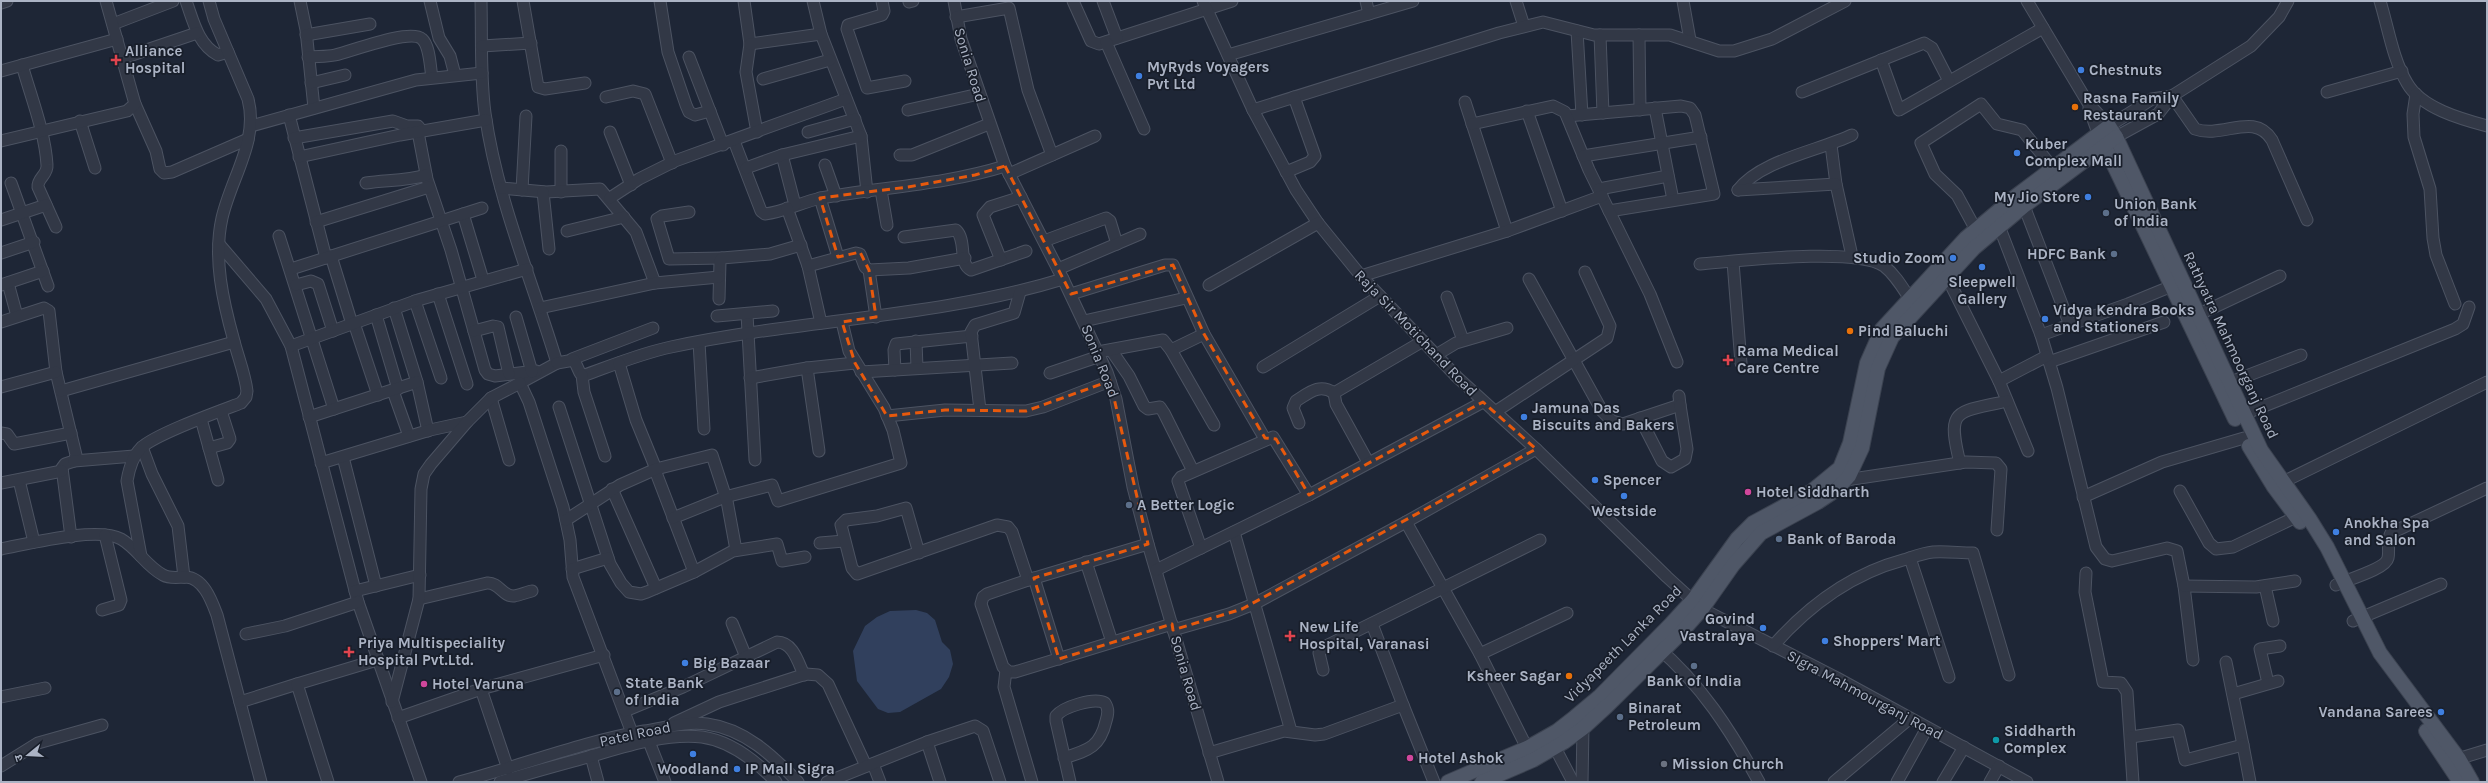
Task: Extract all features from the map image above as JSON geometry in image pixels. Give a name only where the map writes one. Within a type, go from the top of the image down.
[{"type":"main road","name":"Vidyapeeth Lanka Road","points":[[1482,782],[1552,742],[1583,728],[1607,706],[1657,647],[1698,605],[1761,533],[1818,502],[1846,480],[1855,466],[1862,448],[1883,354],[1912,303],[1976,230],[2053,168],[2107,135]]},
{"type":"main road","name":"Vidyapeeth Lanka Road","points":[[1698,605],[1724,556],[1753,523],[1812,491],[1840,468],[1850,444],[1872,347],[1882,329],[1912,303],[1947,277],[1974,248],[2107,135]]},
{"type":"main road","name":"Rathyatra Mahmoorganj Road","points":[[2107,135],[2172,286],[2194,317]]},
{"type":"main road","name":"Rathyatra Mahmoorganj Road","points":[[2107,135],[2137,188],[2194,317],[2226,384],[2239,416],[2244,438],[2279,485],[2309,518],[2379,665],[2472,782]]},
{"type":"main road","name":"Rathyatra Mahmoorganj Road","points":[[2239,416],[2261,450],[2296,517],[2340,583]]},
{"type":"main road","name":"Vidyapeeth Lanka Road","points":[[1552,742],[1599,697],[1657,647]]},
{"type":"main road","name":"Vidyapeeth Lanka Road","points":[[1448,782],[1530,754]]},
{"type":"main road","name":"Rathyatra Mahmoorganj Road","points":[[2454,760],[2460,782]]},
{"type":"street","points":[[106,1],[135,104],[156,151],[160,169],[164,173],[172,172],[248,139]]},
{"type":"street","points":[[113,24],[173,1]]},
{"type":"street","points":[[186,1],[197,33],[210,52],[218,55],[228,52]]},
{"type":"street","points":[[141,556],[127,481],[129,469],[134,456],[142,447],[201,419],[241,403],[246,397],[246,384],[234,342],[222,283],[219,244],[222,218],[251,126],[248,99],[228,52],[209,1]]},
{"type":"street","points":[[300,1],[306,35],[314,108]]},
{"type":"street","points":[[430,1],[440,38],[450,56],[455,75]]},
{"type":"street","points":[[481,1],[482,73],[486,120],[501,188],[557,363]]},
{"type":"street","points":[[523,1],[538,87],[545,89],[585,83]]},
{"type":"street","points":[[660,1],[668,52],[686,105],[690,112],[695,115],[710,111]]},
{"type":"street","points":[[744,1],[750,44],[746,72],[758,132]]},
{"type":"street","points":[[813,1],[821,34],[830,60],[861,136],[866,192]]},
{"type":"street","points":[[882,1],[884,11],[882,15],[854,21],[848,24],[847,29],[868,88],[905,81]]},
{"type":"street","name":"Sonia Road","points":[[954,1],[956,17],[979,94],[1007,170],[1071,294],[1110,381],[1116,399],[1133,487],[1148,544],[1218,782]]},
{"type":"street","points":[[1072,1],[1091,41],[1094,44],[1106,42],[1204,5],[1232,1]]},
{"type":"street","points":[[1103,1],[1117,38]]},
{"type":"street","points":[[1366,1],[1369,14]]},
{"type":"street","points":[[1228,55],[1413,1]]},
{"type":"street","points":[[1516,1],[1524,26]]},
{"type":"street","points":[[1683,1],[1690,40]]},
{"type":"street","points":[[1253,110],[1524,26],[1543,22],[1577,31],[1600,35],[1670,35],[1690,40],[1719,51],[1734,51],[1754,47],[1845,1]]},
{"type":"street","points":[[2027,1],[2107,135]]},
{"type":"street","name":"Vidyapeeth Lanka Road","points":[[2107,135],[2158,114],[2172,96],[2251,46],[2275,22],[2288,1]]},
{"type":"street","points":[[2380,1],[2407,84],[2416,94],[2448,112],[2487,126]]},
{"type":"street","name":"Raja Sir Motichand Road","points":[[1204,5],[1253,110],[1286,172],[1318,223],[1361,276],[1483,402],[1536,449],[1698,605]]},
{"type":"street","points":[[956,17],[1009,8],[1028,90],[1052,155]]},
{"type":"street","points":[[306,35],[370,24]]},
{"type":"street","points":[[1881,60],[1899,110],[2043,28]]},
{"type":"street","points":[[1577,31],[1582,115]]},
{"type":"street","points":[[123,58],[197,33]]},
{"type":"street","points":[[750,44],[821,34]]},
{"type":"street","points":[[1600,35],[1603,113]]},
{"type":"street","points":[[1639,35],[1640,110]]},
{"type":"street","points":[[308,56],[337,55],[370,44],[415,36],[424,40],[432,77]]},
{"type":"street","points":[[1,71],[117,39]]},
{"type":"street","points":[[1106,42],[1144,129]]},
{"type":"street","points":[[482,46],[531,43]]},
{"type":"street","points":[[1802,92],[1924,43],[1932,48],[1949,81]]},
{"type":"street","points":[[689,57],[710,111],[728,143],[746,168],[763,213],[820,198],[1007,170],[1052,155],[1095,136]]},
{"type":"street","points":[[763,79],[830,60]]},
{"type":"street","points":[[22,65],[40,131],[47,166],[38,184],[56,227]]},
{"type":"street","points":[[2327,92],[2402,71]]},
{"type":"street","points":[[251,126],[432,77],[482,73]]},
{"type":"street","points":[[311,82],[345,75]]},
{"type":"street","points":[[606,97],[633,91],[645,94],[672,163]]},
{"type":"street","points":[[908,110],[979,94]]},
{"type":"street","points":[[2416,94],[2413,114],[2415,142],[2430,189],[2431,223],[2436,255],[2455,304]]},
{"type":"street","points":[[2172,96],[2195,129],[2211,132],[2256,126],[2264,128],[2272,140],[2307,220]]},
{"type":"street","name":"Vidyapeeth Lanka Road","points":[[2107,135],[2152,99],[2172,96]]},
{"type":"street","points":[[1286,172],[1310,162],[1315,156],[1294,97]]},
{"type":"street","points":[[610,198],[672,163],[846,99]]},
{"type":"street","points":[[1465,102],[1507,231]]},
{"type":"street","points":[[1,141],[127,111],[135,104]]},
{"type":"street","points":[[1976,230],[1957,195],[1936,174],[1921,143],[1981,104],[1997,124],[2022,130],[2053,168]]},
{"type":"street","points":[[1472,124],[1553,106],[1559,107],[1567,116],[1583,156],[1650,294],[1677,362]]},
{"type":"street","points":[[1567,116],[1681,106],[1690,108],[1695,115],[1714,194],[1609,211]]},
{"type":"street","points":[[1655,108],[1672,200]]},
{"type":"street","points":[[1527,111],[1562,211]]},
{"type":"street","points":[[289,115],[316,222],[378,395]]},
{"type":"street","points":[[522,190],[526,116]]},
{"type":"street","points":[[808,132],[855,119]]},
{"type":"street","points":[[299,157],[486,120]]},
{"type":"street","points":[[294,138],[393,121],[407,126],[417,125],[420,132],[429,187],[488,374],[495,376],[537,371]]},
{"type":"street","points":[[80,122],[95,168]]},
{"type":"street","points":[[900,154],[912,155],[989,124]]},
{"type":"street","points":[[610,132],[631,185]]},
{"type":"street","points":[[1836,184],[1738,190],[1743,184],[1759,173],[1784,161],[1831,145],[1852,135]]},
{"type":"street","points":[[746,168],[782,155],[861,136]]},
{"type":"street","points":[[1583,156],[1701,137]]},
{"type":"street","points":[[1831,145],[1836,184],[1852,256]]},
{"type":"street","points":[[561,151],[561,192]]},
{"type":"street","points":[[782,155],[791,206],[808,266],[821,324]]},
{"type":"street","points":[[825,165],[836,196]]},
{"type":"street","points":[[366,184],[391,179],[412,179],[426,175]]},
{"type":"street","points":[[1361,276],[1507,231],[1562,211],[1600,192],[1668,176]]},
{"type":"street","points":[[11,183],[34,242],[48,286]]},
{"type":"street","points":[[316,222],[429,187]]},
{"type":"street","points":[[501,188],[543,192],[600,189],[610,198],[636,232],[655,283]]},
{"type":"street","points":[[881,190],[887,225]]},
{"type":"street","points":[[543,192],[549,249]]},
{"type":"street","points":[[1001,260],[983,215],[990,207],[1021,197]]},
{"type":"street","points":[[820,198],[838,257]]},
{"type":"street","points":[[1,220],[46,205]]},
{"type":"street","points":[[2024,206],[2070,325]]},
{"type":"street","points":[[291,269],[440,220],[482,208]]},
{"type":"street","points":[[689,212],[657,218],[669,259],[722,258],[770,254],[801,245]]},
{"type":"street","points":[[463,214],[483,280]]},
{"type":"street","points":[[567,231],[624,217]]},
{"type":"street","points":[[1044,241],[1106,218],[1110,221],[1117,244]]},
{"type":"street","points":[[1209,285],[1318,223]]},
{"type":"street","points":[[1999,226],[2041,335],[2092,537],[2100,554],[2105,559],[2121,560],[2173,548],[2179,555],[2193,660]]},
{"type":"street","points":[[904,236],[956,230],[960,235],[966,266],[971,270],[1026,251]]},
{"type":"street","points":[[582,375],[653,352],[699,342],[876,317],[1020,292],[1061,274],[1117,244],[1140,234]]},
{"type":"street","points":[[279,236],[313,338],[334,409]]},
{"type":"street","points":[[1,253],[34,242]]},
{"type":"street","points":[[219,244],[266,299],[290,346],[356,597],[421,782]]},
{"type":"street","points":[[808,266],[858,253],[865,267],[869,270],[876,317]]},
{"type":"street","points":[[1700,264],[1852,256],[1869,259],[1884,266],[1894,275],[1912,303]]},
{"type":"street","points":[[719,300],[719,276],[722,258]]},
{"type":"street","points":[[869,270],[909,268],[965,258]]},
{"type":"street","points":[[1733,262],[1741,363]]},
{"type":"street","points":[[1071,294],[1170,264],[1175,268],[1186,298],[1204,334],[1265,439]]},
{"type":"street","points":[[290,346],[415,301],[483,280],[527,269]]},
{"type":"street","points":[[17,316],[4,284],[44,271]]},
{"type":"street","points":[[1495,412],[1602,342],[1610,331],[1585,272]]},
{"type":"street","points":[[540,308],[655,283],[719,276]]},
{"type":"street","points":[[2194,317],[2280,276]]},
{"type":"street","points":[[1947,277],[1999,381],[2028,451]]},
{"type":"street","points":[[1529,280],[1602,411],[1612,421],[1623,424],[1680,401],[1687,449],[1685,459],[1676,466],[1671,467],[1662,461],[1640,418]]},
{"type":"street","points":[[296,285],[311,281],[318,284],[333,331]]},
{"type":"street","points":[[2041,335],[2172,286]]},
{"type":"street","points":[[980,410],[971,332],[975,326],[1007,317],[1014,313],[1020,292]]},
{"type":"street","points":[[438,294],[467,384]]},
{"type":"street","points":[[1263,367],[1380,296]]},
{"type":"street","points":[[1447,297],[1463,340]]},
{"type":"street","points":[[1084,321],[1186,298]]},
{"type":"street","points":[[415,301],[441,378]]},
{"type":"street","points":[[2239,416],[2455,329],[2463,324],[2469,307]]},
{"type":"street","points":[[1,322],[44,308],[48,309],[56,372],[76,455],[74,461]]},
{"type":"street","points":[[394,308],[417,382],[428,431]]},
{"type":"street","points":[[717,316],[773,311]]},
{"type":"street","points":[[747,314],[755,460]]},
{"type":"street","points":[[376,315],[409,436]]},
{"type":"street","points":[[516,317],[537,371]]},
{"type":"street","points":[[673,518],[725,497],[772,485],[778,500],[901,463],[897,441],[887,416],[875,393],[858,368],[849,351],[842,322]]},
{"type":"street","points":[[1999,381],[2048,359],[2164,322]]},
{"type":"street","points":[[474,331],[493,326],[498,328],[509,374]]},
{"type":"street","points":[[392,702],[418,599],[420,575],[421,489],[424,474],[467,422],[491,398],[520,383],[537,371],[653,328]]},
{"type":"street","points":[[1436,355],[1463,340],[1507,328]]},
{"type":"street","points":[[1171,350],[1204,334]]},
{"type":"street","points":[[895,370],[895,345],[916,341],[972,336]]},
{"type":"street","points":[[1050,373],[1111,350],[1163,340],[1171,350],[1214,425]]},
{"type":"street","points":[[916,341],[917,368]]},
{"type":"street","points":[[1334,393],[1423,341]]},
{"type":"street","points":[[61,391],[234,342]]},
{"type":"street","points":[[699,342],[704,429]]},
{"type":"street","points":[[1111,350],[1129,376],[1144,406],[1148,408],[1160,407],[1193,471]]},
{"type":"street","points":[[2226,384],[2301,355]]},
{"type":"street","points":[[572,359],[582,375],[584,392],[606,456]]},
{"type":"street","points":[[619,363],[636,420],[694,572]]},
{"type":"street","points":[[750,378],[807,368],[895,370],[975,363],[1012,363]]},
{"type":"street","points":[[807,368],[819,451]]},
{"type":"street","points":[[1,387],[56,372]]},
{"type":"street","points":[[887,416],[945,410],[1026,411],[1050,404],[1110,381]]},
{"type":"street","points":[[309,417],[417,382]]},
{"type":"street","points":[[2279,485],[2487,382]]},
{"type":"street","points":[[520,383],[529,402],[566,520],[572,569],[587,616],[604,655],[632,733]]},
{"type":"street","points":[[1298,422],[1293,408],[1296,401],[1318,388],[1327,389],[1334,393],[1336,404],[1368,462]]},
{"type":"street","points":[[491,398],[509,460]]},
{"type":"street","points":[[1960,463],[1953,431],[1954,421],[1957,416],[1972,409],[2007,401]]},
{"type":"street","points":[[1156,570],[1309,495],[1368,462],[1483,402]]},
{"type":"street","points":[[559,407],[608,558],[621,583],[629,592],[641,594],[694,572],[736,550],[777,544],[782,561],[804,557]]},
{"type":"street","points":[[209,448],[227,442],[230,439],[222,411]]},
{"type":"street","points":[[201,419],[218,480]]},
{"type":"street","points":[[321,463],[409,436],[467,422]]},
{"type":"street","points":[[1,433],[8,434],[12,443],[16,444],[71,433]]},
{"type":"street","points":[[1201,548],[1178,481],[1181,477],[1193,471],[1265,439],[1273,437],[1276,439],[1309,495]]},
{"type":"street","points":[[2082,496],[2162,462],[2244,438]]},
{"type":"street","points":[[142,447],[152,474],[178,526],[184,577]]},
{"type":"street","points":[[1006,670],[1015,672],[1112,642],[1229,614],[1254,604],[1406,522],[1536,449]]},
{"type":"street","points":[[566,520],[591,505],[612,489],[655,470],[712,455],[725,497],[736,550]]},
{"type":"street","points":[[71,537],[62,471],[65,464],[74,461],[134,456]]},
{"type":"street","points":[[343,457],[376,586]]},
{"type":"street","points":[[1846,480],[1960,463],[1989,462],[1999,466],[1997,530]]},
{"type":"street","points":[[1,483],[62,471]]},
{"type":"street","points":[[19,480],[34,542]]},
{"type":"street","points":[[2340,583],[2377,568],[2385,562],[2388,558],[2388,543],[2391,533],[2487,488]]},
{"type":"street","points":[[612,489],[656,588]]},
{"type":"street","points":[[2180,491],[2209,543],[2216,548],[2233,547],[2296,517]]},
{"type":"street","points":[[919,553],[906,508],[877,516],[846,520],[841,525],[852,568],[857,574],[919,553],[997,525],[1003,525],[1012,532],[1031,579],[1059,659]]},
{"type":"street","points":[[1406,522],[1480,654],[1530,754]]},
{"type":"street","points":[[1234,532],[1291,731]]},
{"type":"street","points":[[102,610],[119,605],[121,600],[105,535]]},
{"type":"street","points":[[1,549],[34,542],[71,537],[105,535],[120,538],[163,575],[194,578],[210,597],[217,615],[261,782]]},
{"type":"street","points":[[1323,670],[1319,656],[1321,650],[1540,540]]},
{"type":"street","points":[[820,543],[844,541]]},
{"type":"street","points":[[1032,782],[1004,687],[1006,670],[990,632],[981,599],[987,594],[1031,579],[1148,544]]},
{"type":"street","points":[[1773,646],[1791,625],[1839,587],[1863,574],[1932,552],[1973,553],[2009,675]]},
{"type":"street","points":[[572,569],[608,558]]},
{"type":"street","points":[[1910,558],[1948,677]]},
{"type":"street","points":[[1086,562],[1112,642]]},
{"type":"street","points":[[2086,573],[2085,592],[2102,682],[2121,683],[2127,692],[2133,782]]},
{"type":"street","points":[[246,634],[285,626],[356,597],[376,586],[420,575]]},
{"type":"street","points":[[2184,586],[2264,586],[2295,581]]},
{"type":"street","points":[[418,599],[486,583],[495,583],[506,593],[513,596],[532,591]]},
{"type":"street","points":[[2357,619],[2441,584]]},
{"type":"street","points":[[2264,586],[2273,621]]},
{"type":"street","name":"SIgra Mahmourganj Road","points":[[1698,605],[2027,782]]},
{"type":"street","points":[[1480,654],[1567,613]]},
{"type":"street","points":[[732,623],[746,657]]},
{"type":"street","points":[[1372,624],[1434,782]]},
{"type":"street","points":[[625,711],[683,687],[772,643],[782,642],[791,649],[804,675]]},
{"type":"street","points":[[2233,694],[2273,682],[2260,649],[2280,646]]},
{"type":"street","points":[[1657,647],[1713,706],[1731,732],[1759,782]]},
{"type":"street","points":[[398,718],[482,689],[604,655]]},
{"type":"street","points":[[240,702],[377,660]]},
{"type":"street","points":[[2226,662],[2250,782]]},
{"type":"street","points":[[670,725],[719,702],[804,675],[818,675],[828,684],[880,782]]},
{"type":"street","points":[[297,684],[328,782]]},
{"type":"street","points":[[1,697],[45,688]]},
{"type":"street","points":[[482,689],[508,769]]},
{"type":"street","points":[[1064,758],[1082,752],[1099,740],[1108,714],[1104,702],[1096,700],[1063,711],[1056,716],[1064,758],[1070,782]]},
{"type":"street","points":[[1209,753],[1276,732],[1291,731],[1306,734],[1324,734],[1403,705]]},
{"type":"street","points":[[1834,782],[1909,719]]},
{"type":"street","name":"Patel Road","points":[[500,782],[591,756],[647,736],[670,725],[707,724],[730,730],[769,752],[798,782]]},
{"type":"street","points":[[1,766],[38,743],[102,725]]},
{"type":"street","points":[[827,782],[926,742],[972,726],[980,728],[1000,782]]},
{"type":"street","points":[[1582,782],[1583,728]]},
{"type":"street","points":[[1897,782],[1927,728]]},
{"type":"street","points":[[2131,737],[2178,730],[2185,760],[2243,745]]},
{"type":"street","name":"Patel Road","points":[[459,782],[508,769],[587,743],[632,733],[647,736],[702,737],[722,742],[744,754],[763,768],[776,782]]},
{"type":"street","points":[[647,736],[665,782]]},
{"type":"street","points":[[926,742],[940,782]]},
{"type":"street","points":[[1552,742],[1573,782]]},
{"type":"street","points":[[1943,782],[1964,747]]},
{"type":"street","points":[[2454,760],[2487,750]]},
{"type":"street","points":[[591,756],[598,782]]},
{"type":"street","points":[[1990,782],[1999,766]]},
{"type":"highlighted area","points":[[1005,166],[1071,294],[1173,265],[1204,334],[1265,438],[1276,439],[1309,495],[1483,402],[1536,449],[1242,609],[1173,630],[1172,624],[1059,659],[1034,578],[1148,544],[1110,381],[1026,411],[945,410],[887,416],[855,363],[842,322],[876,317],[869,270],[860,252],[838,257],[820,198],[908,187],[975,175]]},
{"type":"water","points":[[916,610],[927,613],[935,620],[942,642],[950,650],[953,664],[949,677],[941,689],[900,712],[888,713],[878,709],[857,681],[853,651],[865,626],[877,617],[890,611]]},
{"type":"place","name":"Alliance Hospital","points":[[116,60]]},
{"type":"place","name":"Chestnuts","points":[[2081,70]]},
{"type":"place","name":"MyRyds Voyagers Pvt Ltd","points":[[1139,76]]},
{"type":"place","name":"Rasna Family Restaurant","points":[[2075,107]]},
{"type":"place","name":"Kuber Complex Mall","points":[[2017,153]]},
{"type":"place","name":"My Jio Store","points":[[2088,197]]},
{"type":"place","name":"Union Bank of India","points":[[2106,213]]},
{"type":"place","name":"HDFC Bank","points":[[2114,254]]},
{"type":"place","name":"Studio Zoom","points":[[1953,258]]},
{"type":"place","name":"Sleepwell Gallery","points":[[1982,267]]},
{"type":"place","name":"Vidya Kendra Books and Stationers","points":[[2045,319]]},
{"type":"place","name":"Pind Baluchi","points":[[1850,331]]},
{"type":"place","name":"Rama Medical Care Centre","points":[[1728,360]]},
{"type":"place","name":"Jamuna Das Biscuits and Bakers","points":[[1524,417]]},
{"type":"place","name":"Spencer","points":[[1595,480]]},
{"type":"place","name":"Hotel Siddharth","points":[[1748,492]]},
{"type":"place","name":"Westside","points":[[1624,496]]},
{"type":"place","name":"A Better Logic","points":[[1129,505]]},
{"type":"place","name":"Anokha Spa and Salon","points":[[2336,532]]},
{"type":"place","name":"Bank of Baroda","points":[[1779,539]]},
{"type":"place","name":"Govind Vastralaya","points":[[1763,628]]},
{"type":"place","name":"New Life Hospital, Varanasi","points":[[1290,636]]},
{"type":"place","name":"Shoppers' Mart","points":[[1825,641]]},
{"type":"place","name":"Priya Multispeciality Hospital Pvt.Ltd.","points":[[349,652]]},
{"type":"place","name":"Big Bazaar","points":[[685,663]]},
{"type":"place","name":"Bank of India","points":[[1694,666]]},
{"type":"place","name":"Ksheer Sagar","points":[[1569,676]]},
{"type":"place","name":"Hotel Varuna","points":[[424,684]]},
{"type":"place","name":"State Bank of India","points":[[617,692]]},
{"type":"place","name":"Vandana Sarees","points":[[2441,712]]},
{"type":"place","name":"Binarat Petroleum","points":[[1620,717]]},
{"type":"place","name":"Siddharth Complex","points":[[1996,740]]},
{"type":"place","name":"Woodland","points":[[693,754]]},
{"type":"place","name":"Hotel Ashok","points":[[1410,758]]},
{"type":"place","name":"Mission Church","points":[[1664,764]]},
{"type":"place","name":"IP Mall Sigra","points":[[737,769]]}]
